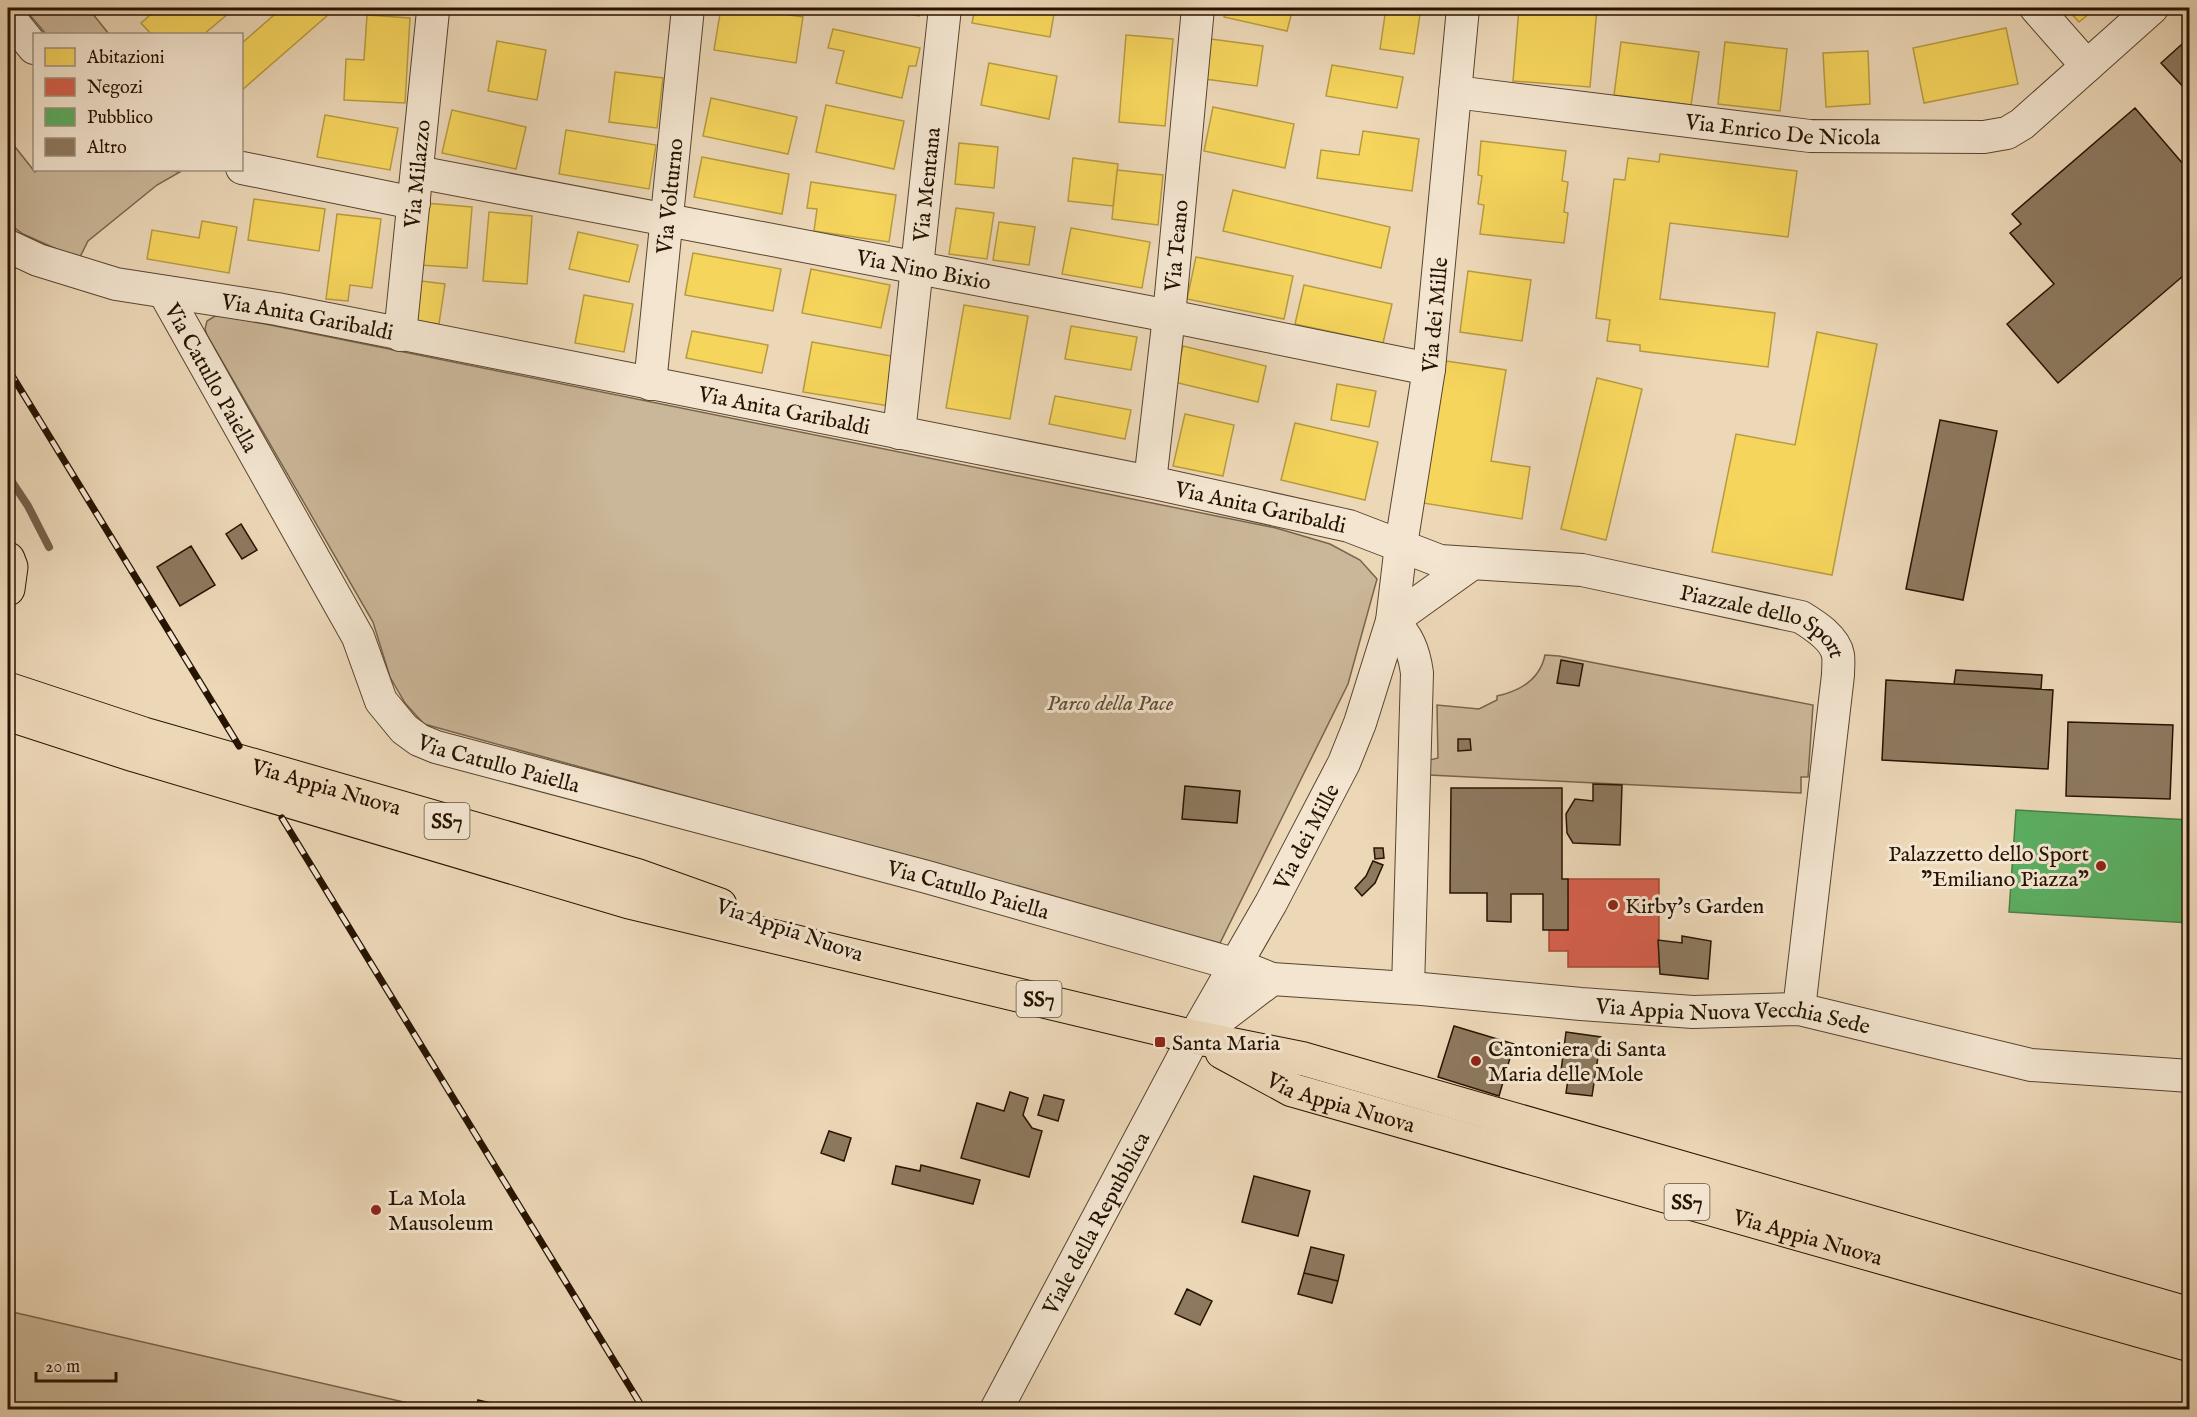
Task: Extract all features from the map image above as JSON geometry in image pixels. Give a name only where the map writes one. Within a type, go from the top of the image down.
[{"type":"main road","points":[[8,559],[11,567],[8,589]]},
{"type":"main road","name":"Via Appia Nuova","points":[[8,689],[144,734],[636,875],[884,962]]},
{"type":"main road","name":"Via Appia Nuova","points":[[8,714],[134,755],[629,902],[1194,1037],[1304,1059],[2190,1314]]},
{"type":"main road","name":"Via Appia Nuova","points":[[1194,1037],[1292,1090],[2190,1345]]},
{"type":"street","name":"Via Volturno","points":[[650,384],[688,8]]},
{"type":"street","name":"Via Mentana","points":[[899,433],[945,8]]},
{"type":"street","name":"Via Teano","points":[[1150,482],[1169,316],[1198,8]]},
{"type":"street","name":"Via dei Mille","points":[[1194,1037],[1237,965],[1344,763],[1360,723],[1392,621],[1401,544],[1429,369],[1464,8]]},
{"type":"street","points":[[2036,8],[2087,66]]},
{"type":"street","name":"Via Enrico De Nicola","points":[[1455,92],[1810,136],[1984,137],[2007,133],[2022,124],[2152,8]]},
{"type":"street","name":"Via Milazzo","points":[[400,335],[434,11]]},
{"type":"street","points":[[8,16],[33,47]]},
{"type":"street","name":"Via Nino Bixio","points":[[243,168],[416,187],[666,220],[1169,316],[1429,369]]},
{"type":"street","name":"Via Catullo Paiella","points":[[8,246],[38,260],[116,284],[165,292],[358,637],[381,700],[398,722],[419,740],[447,750],[927,877],[1237,965]]},
{"type":"street","name":"Via Anita Garibaldi","points":[[165,292],[277,309],[1150,482],[1349,526],[1401,544]]},
{"type":"street","name":"Piazzale dello Sport","points":[[1401,544],[1440,561],[1582,570],[1789,614],[1801,617],[1816,626],[1830,641],[1838,653],[1838,675],[1799,1009]]},
{"type":"street","points":[[1408,988],[1417,673],[1411,646],[1392,621],[1473,563]]},
{"type":"street","name":"Via Appia Nuova Vecchia Sede","points":[[1237,965],[1272,979],[1692,1012],[1799,1009],[2031,1065],[2190,1076]]},
{"type":"street","points":[[1194,1037],[1272,979]]},
{"type":"street","name":"Viale della Repubblica","points":[[996,1410],[1194,1037]]},
{"type":"green space","points":[[24,8],[88,8],[108,33],[45,33]]},
{"type":"green space","points":[[8,138],[35,172],[180,172],[157,185],[88,241],[79,259],[23,234],[8,223]]},
{"type":"green space","name":"Parco della Pace","points":[[215,316],[225,316],[1276,528],[1330,544],[1360,560],[1377,579],[1348,684],[1220,943],[424,724],[405,703],[390,677],[373,622],[207,335],[205,329],[207,321]]},
{"type":"green space","points":[[1545,655],[1813,705],[1808,777],[1801,777],[1801,793],[1429,775],[1430,760],[1438,758],[1437,705],[1479,709],[1497,700],[1497,696],[1514,691],[1528,683],[1539,671]]},
{"type":"green space","points":[[8,1311],[434,1409],[8,1409]]},
{"type":"building: Abitazioni","points":[[158,8],[235,8],[205,33],[150,33],[141,23]]},
{"type":"building: Abitazioni","points":[[282,8],[336,8],[243,89],[243,42]]},
{"type":"building: Abitazioni","points":[[721,8],[741,8],[803,17],[796,63],[714,50]]},
{"type":"building: Abitazioni","points":[[873,8],[921,8],[919,16]]},
{"type":"building: Abitazioni","points":[[975,8],[1055,8],[1050,37],[972,23]]},
{"type":"building: Abitazioni","points":[[1227,8],[1293,8],[1287,31],[1224,17]]},
{"type":"building: Abitazioni","points":[[1386,8],[1421,8],[1414,54],[1380,49]]},
{"type":"building: Abitazioni","points":[[1519,8],[1597,8],[1590,87],[1513,81]]},
{"type":"building: Abitazioni","points":[[2066,8],[2096,8],[2079,22]]},
{"type":"building: Abitazioni","points":[[367,15],[410,18],[405,103],[344,100],[346,59],[364,60]]},
{"type":"building: Abitazioni","points":[[2006,28],[2018,84],[1924,103],[1913,48]]},
{"type":"building: Abitazioni","points":[[833,29],[920,48],[916,66],[909,66],[902,98],[836,83],[844,51],[828,48]]},
{"type":"building: Abitazioni","points":[[1126,35],[1173,39],[1165,126],[1119,122]]},
{"type":"building: Abitazioni","points":[[1211,39],[1263,46],[1257,86],[1205,79]]},
{"type":"building: Abitazioni","points":[[497,41],[546,50],[537,100],[488,91]]},
{"type":"building: Abitazioni","points":[[1621,42],[1699,52],[1691,105],[1614,95]]},
{"type":"building: Abitazioni","points":[[1725,42],[1787,49],[1780,111],[1718,104]]},
{"type":"building: Abitazioni","points":[[1868,51],[1870,104],[1826,107],[1823,53]]},
{"type":"building: Abitazioni","points":[[989,63],[1057,76],[1049,119],[981,105]]},
{"type":"building: Abitazioni","points":[[1332,65],[1403,77],[1397,108],[1326,96]]},
{"type":"building: Abitazioni","points":[[615,72],[663,78],[657,128],[609,122]]},
{"type":"building: Abitazioni","points":[[711,98],[797,117],[788,154],[703,136]]},
{"type":"building: Abitazioni","points":[[826,105],[904,121],[894,169],[816,152]]},
{"type":"building: Abitazioni","points":[[1213,107],[1294,124],[1285,168],[1204,151]]},
{"type":"building: Abitazioni","points":[[452,110],[526,127],[516,169],[442,153]]},
{"type":"building: Abitazioni","points":[[325,115],[398,128],[390,170],[317,157]]},
{"type":"building: Abitazioni","points":[[566,130],[656,145],[649,189],[559,174]]},
{"type":"building: Abitazioni","points":[[1363,131],[1419,139],[1412,191],[1317,178],[1321,150],[1359,155]]},
{"type":"building: Abitazioni","points":[[1481,141],[1566,151],[1562,181],[1568,182],[1564,212],[1568,213],[1564,243],[1480,234],[1484,205],[1478,204],[1482,176],[1478,175]]},
{"type":"building: Abitazioni","points":[[959,143],[998,147],[994,188],[955,184]]},
{"type":"building: Abitazioni","points":[[1660,154],[1797,171],[1788,237],[1670,223],[1660,299],[1775,313],[1768,367],[1640,351],[1640,345],[1607,341],[1610,320],[1596,318],[1614,179],[1625,180],[1628,158],[1659,162]]},
{"type":"building: Abitazioni","points":[[702,157],[789,174],[782,214],[694,197]]},
{"type":"building: Abitazioni","points":[[1073,158],[1118,164],[1113,206],[1068,201]]},
{"type":"building: Abitazioni","points":[[1117,170],[1163,175],[1158,225],[1112,219]]},
{"type":"building: Abitazioni","points":[[811,182],[896,195],[889,242],[814,231],[817,209],[807,208]]},
{"type":"building: Abitazioni","points":[[1233,190],[1390,227],[1381,268],[1223,231]]},
{"type":"building: Abitazioni","points":[[254,199],[325,209],[319,251],[248,240]]},
{"type":"building: Abitazioni","points":[[425,203],[472,207],[467,268],[420,265]]},
{"type":"building: Abitazioni","points":[[956,208],[994,213],[987,259],[949,254]]},
{"type":"building: Abitazioni","points":[[489,212],[532,216],[527,284],[483,281]]},
{"type":"building: Abitazioni","points":[[337,214],[381,219],[372,288],[350,285],[348,301],[326,299]]},
{"type":"building: Abitazioni","points":[[202,221],[237,227],[229,273],[147,259],[152,230],[199,238]]},
{"type":"building: Abitazioni","points":[[999,222],[1035,227],[1029,265],[993,260]]},
{"type":"building: Abitazioni","points":[[1071,228],[1150,242],[1142,288],[1062,274]]},
{"type":"building: Abitazioni","points":[[578,232],[638,245],[629,282],[569,269]]},
{"type":"building: Abitazioni","points":[[693,253],[781,269],[773,311],[685,295]]},
{"type":"building: Abitazioni","points":[[1196,257],[1293,276],[1284,319],[1187,299]]},
{"type":"building: Abitazioni","points":[[811,269],[890,285],[881,328],[802,313]]},
{"type":"building: Abitazioni","points":[[1468,271],[1531,280],[1522,341],[1460,332]]},
{"type":"building: Abitazioni","points":[[421,281],[445,284],[439,324],[416,321]]},
{"type":"building: Abitazioni","points":[[1304,285],[1392,304],[1383,343],[1295,324]]},
{"type":"building: Abitazioni","points":[[584,295],[633,304],[624,352],[575,343]]},
{"type":"building: Abitazioni","points":[[964,305],[1028,316],[1010,419],[946,408]]},
{"type":"building: Abitazioni","points":[[1071,326],[1137,337],[1131,370],[1065,359]]},
{"type":"building: Abitazioni","points":[[692,331],[768,345],[762,373],[686,358]]},
{"type":"building: Abitazioni","points":[[1817,332],[1877,344],[1832,575],[1712,552],[1736,434],[1795,445]]},
{"type":"building: Abitazioni","points":[[812,342],[897,357],[889,406],[803,392]]},
{"type":"building: Abitazioni","points":[[1183,346],[1266,366],[1258,402],[1174,382]]},
{"type":"building: Abitazioni","points":[[1446,361],[1506,370],[1491,461],[1530,467],[1522,519],[1423,503]]},
{"type":"building: Abitazioni","points":[[1597,378],[1642,389],[1606,540],[1561,529]]},
{"type":"building: Abitazioni","points":[[1337,384],[1376,391],[1369,427],[1331,420]]},
{"type":"building: Abitazioni","points":[[1055,396],[1131,410],[1125,439],[1049,424]]},
{"type":"building: Abitazioni","points":[[1185,414],[1234,425],[1223,476],[1173,466]]},
{"type":"building: Abitazioni","points":[[1295,423],[1378,442],[1365,500],[1281,480]]},
{"type":"building: Negozi","name":"Kirby's Garden","points":[[1568,879],[1659,879],[1659,967],[1568,967],[1568,951],[1549,951],[1549,930],[1568,930]]},
{"type":"building: Pubblico","name":"Palazzetto dello Sport \"Emiliano Piazza\"","points":[[2016,810],[2190,820],[2190,923],[2009,912]]},
{"type":"building: Altro","points":[[2190,37],[2190,94],[2161,63]]},
{"type":"building: Altro","points":[[2135,108],[2190,172],[2190,270],[2058,383],[2007,324],[2054,284],[2010,233],[2021,224],[2012,214]]},
{"type":"building: Altro","points":[[1940,420],[1997,431],[1963,600],[1906,589]]},
{"type":"building: Altro","points":[[241,524],[257,550],[242,559],[226,534]]},
{"type":"building: Altro","points":[[191,546],[215,585],[180,606],[157,567]]},
{"type":"building: Altro","points":[[1561,660],[1583,664],[1579,686],[1557,683]]},
{"type":"building: Altro","points":[[1956,670],[2042,675],[2041,689],[1954,684]]},
{"type":"building: Altro","points":[[1886,680],[2053,690],[2048,769],[1882,760]]},
{"type":"building: Altro","points":[[2068,722],[2173,725],[2170,799],[2066,796]]},
{"type":"building: Altro","points":[[1458,739],[1470,739],[1471,750],[1458,751]]},
{"type":"building: Altro","points":[[1593,784],[1622,785],[1620,845],[1573,843],[1567,833],[1566,814],[1575,799],[1593,801]]},
{"type":"building: Altro","points":[[1185,786],[1240,791],[1237,823],[1182,819]]},
{"type":"building: Altro","points":[[1451,788],[1562,788],[1562,879],[1568,879],[1568,930],[1543,930],[1543,894],[1511,894],[1511,922],[1487,921],[1487,893],[1450,893]]},
{"type":"building: Altro","points":[[1374,848],[1383,848],[1384,858],[1375,859]]},
{"type":"building: Altro","points":[[1373,861],[1383,865],[1375,883],[1362,896],[1355,888],[1366,876]]},
{"type":"building: Altro","points":[[1682,936],[1711,941],[1708,979],[1660,974],[1658,940],[1682,943]]},
{"type":"building: Altro","name":"Cantoniera di Santa Maria delle Mole","points":[[1454,1026],[1514,1044],[1499,1096],[1438,1077]]},
{"type":"building: Altro","points":[[1566,1032],[1601,1037],[1592,1096],[1566,1093],[1569,1072],[1561,1071]]},
{"type":"building: Altro","points":[[1010,1092],[1028,1098],[1023,1115],[1032,1128],[1042,1131],[1029,1177],[961,1158],[977,1103],[1004,1111]]},
{"type":"building: Altro","points":[[1044,1095],[1064,1100],[1058,1121],[1038,1115]]},
{"type":"building: Altro","points":[[829,1131],[851,1138],[844,1161],[821,1153]]},
{"type":"building: Altro","points":[[921,1165],[980,1180],[973,1204],[892,1184],[896,1166],[920,1171]]},
{"type":"building: Altro","points":[[1254,1176],[1310,1191],[1298,1236],[1242,1222]]},
{"type":"building: Altro","points":[[1311,1247],[1344,1255],[1338,1281],[1304,1273]]},
{"type":"building: Altro","points":[[1304,1273],[1338,1281],[1332,1303],[1298,1294]]},
{"type":"building: Altro","points":[[1187,1289],[1212,1301],[1200,1325],[1175,1314]]},
{"type":"building: Altro","points":[[478,1400],[516,1409],[518,1403],[546,1410],[476,1410]]},
{"type":"waterway","points":[[8,476],[28,506],[49,547]]},
{"type":"railway","points":[[8,369],[239,746]]},
{"type":"railway","points":[[282,818],[644,1410]]},
{"type":"place","name":"Palazzetto dello Sport \"Emiliano Piazza\"","points":[[2101,866]]},
{"type":"place","name":"Kirby's Garden","points":[[1613,905]]},
{"type":"place","name":"Santa Maria","points":[[1160,1042]]},
{"type":"place","name":"Cantoniera di Santa Maria delle Mole","points":[[1476,1061]]},
{"type":"place","name":"La Mola Mausoleum","points":[[376,1210]]}]
